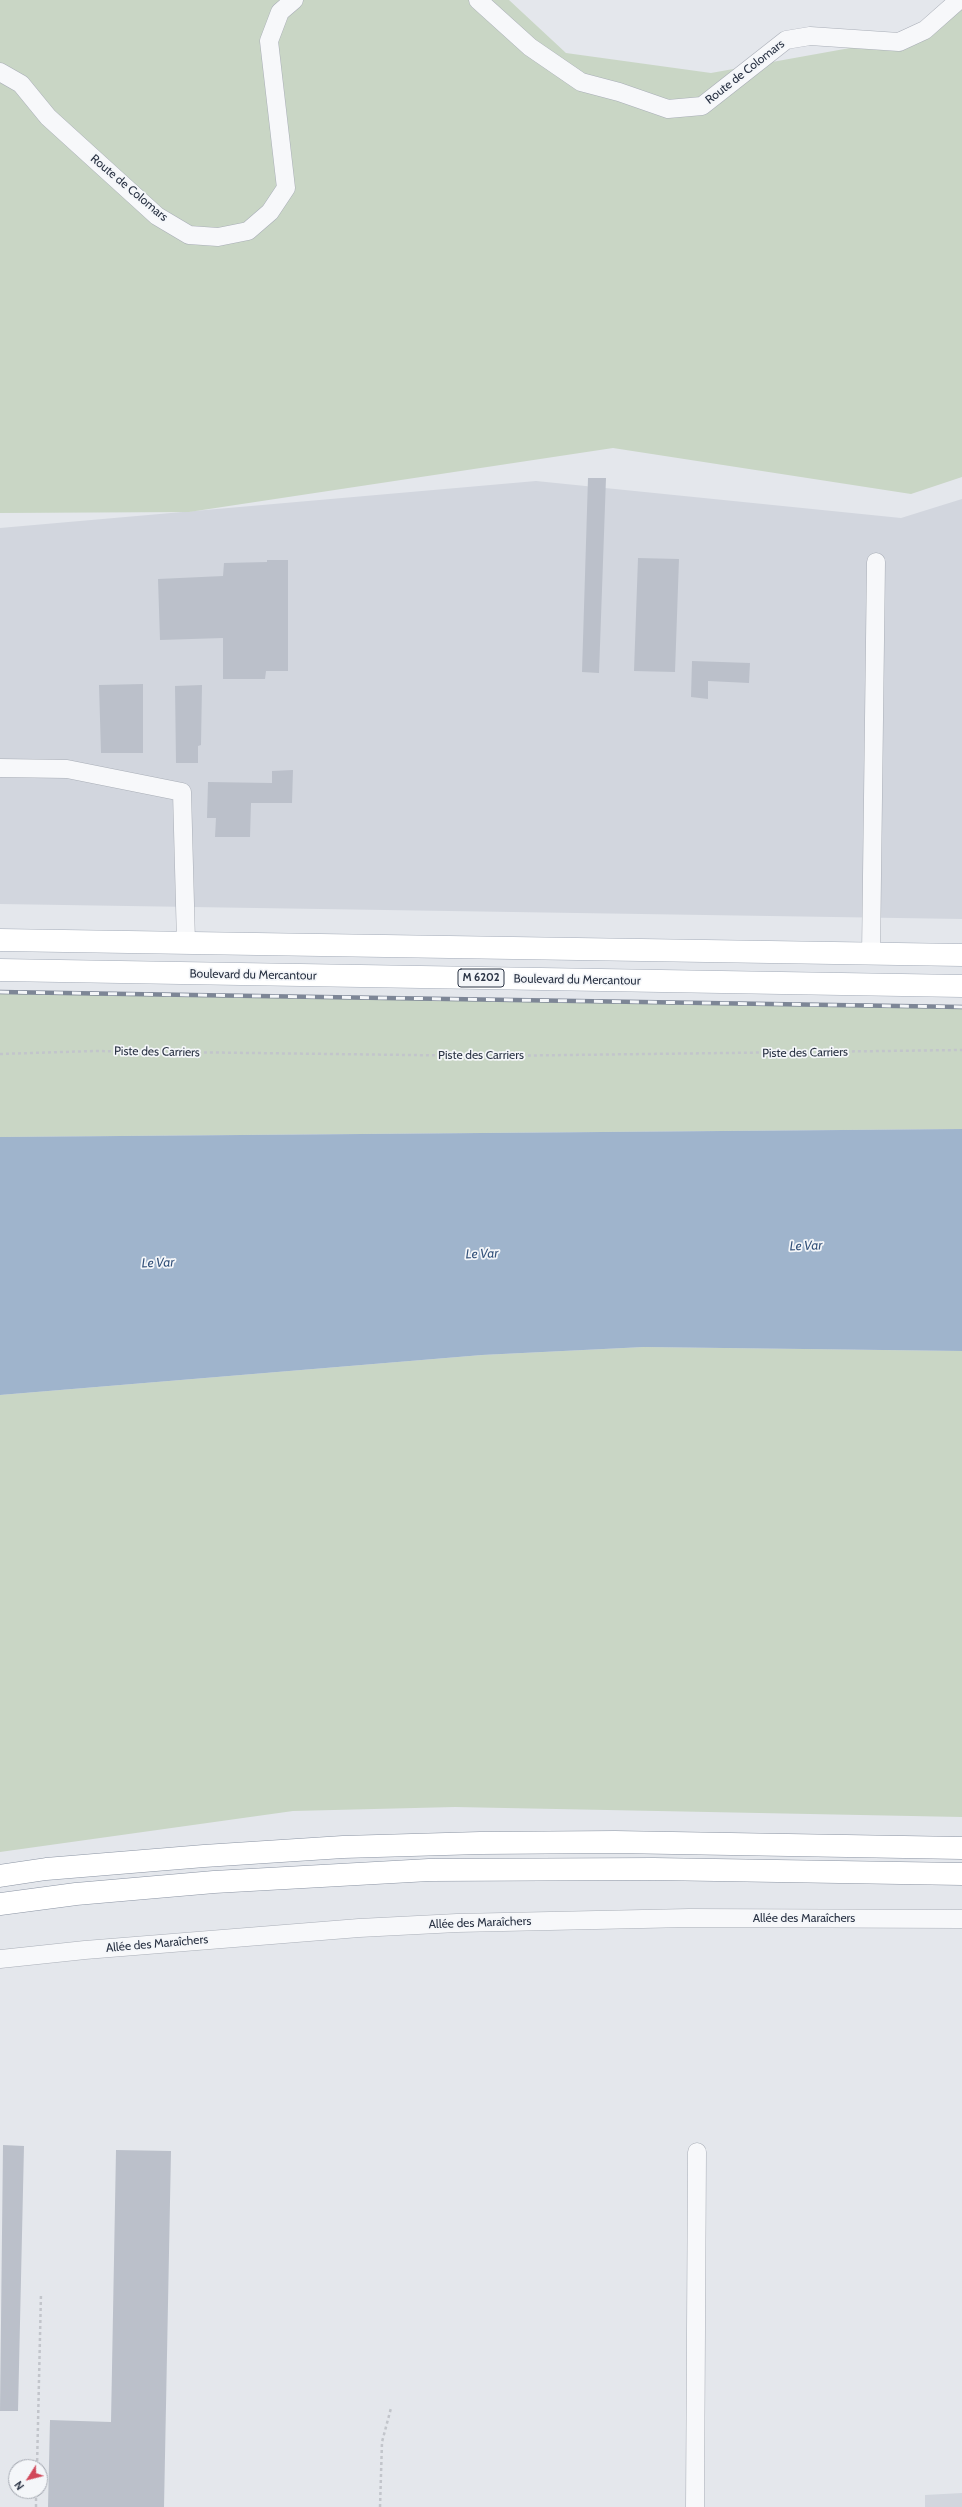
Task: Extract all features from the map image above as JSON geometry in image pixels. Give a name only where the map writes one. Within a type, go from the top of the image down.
[{"type":"main road","points":[[0,940],[962,955]]},
{"type":"main road","name":"Boulevard du Mercantour","points":[[0,970],[962,986]]},
{"type":"main road","points":[[0,1876],[46,1869],[204,1856],[343,1847],[614,1842],[962,1848]]},
{"type":"main road","points":[[0,1904],[76,1894],[214,1882],[429,1870],[654,1869],[962,1874]]},
{"type":"street","name":"Route de Colomars","points":[[0,72],[21,84],[48,117],[157,216],[189,235],[218,236],[248,231],[270,212],[286,188],[269,41],[280,12],[294,0]]},
{"type":"street","name":"Route de Colomars","points":[[478,0],[530,47],[580,82],[619,92],[668,109],[702,106],[786,40],[810,36],[899,42],[925,30],[958,0]]},
{"type":"street","points":[[871,954],[876,562]]},
{"type":"street","points":[[0,768],[67,769],[182,792],[186,942]]},
{"type":"street","name":"Allée des Maraîchers","points":[[0,1959],[85,1950],[336,1930],[457,1923],[689,1918],[962,1919]]},
{"type":"street","points":[[695,2507],[697,2152]]},
{"type":"path","name":"Piste des Carriers","points":[[0,1054],[94,1051],[497,1056],[962,1050]]},
{"type":"path","points":[[36,2459],[41,2293]]},
{"type":"path","points":[[380,2507],[382,2442],[392,2408]]},
{"type":"shaded area","points":[[536,481],[901,518],[962,499],[962,919],[0,904],[0,528]]},
{"type":"shaded area","points":[[962,2493],[962,2507],[925,2507],[925,2495]]},
{"type":"green space","points":[[0,0],[509,0],[566,53],[711,73],[911,37],[962,2],[962,477],[911,494],[613,448],[189,512],[0,513]]},
{"type":"green space","points":[[0,992],[962,1007],[962,1129],[0,1137]]},
{"type":"green space","points":[[644,1347],[962,1351],[962,1817],[455,1807],[293,1811],[0,1852],[0,1395],[482,1355]]},
{"type":"water","name":"Le Var","points":[[962,1129],[962,1351],[644,1347],[482,1355],[0,1395],[0,1137]]},
{"type":"building","points":[[588,478],[606,478],[599,673],[582,672]]},
{"type":"building","points":[[638,558],[679,559],[675,672],[634,671]]},
{"type":"building","points":[[267,560],[288,560],[288,671],[266,671],[265,679],[223,679],[223,638],[160,640],[158,579],[223,576],[224,563],[267,562]]},
{"type":"building","points":[[692,661],[750,663],[749,683],[708,681],[708,699],[691,697]]},
{"type":"building","points":[[143,684],[143,753],[101,753],[99,685]]},
{"type":"building","points":[[202,685],[201,745],[198,746],[198,763],[176,763],[175,686]]},
{"type":"building","points":[[293,770],[292,803],[251,803],[250,837],[215,837],[216,818],[207,818],[208,782],[272,783],[272,771]]},
{"type":"building","points":[[3,2145],[24,2146],[18,2411],[0,2411]]},
{"type":"building","points":[[116,2150],[171,2151],[164,2507],[48,2507],[50,2420],[111,2422]]},
{"type":"railway","points":[[0,992],[962,1007]]}]
